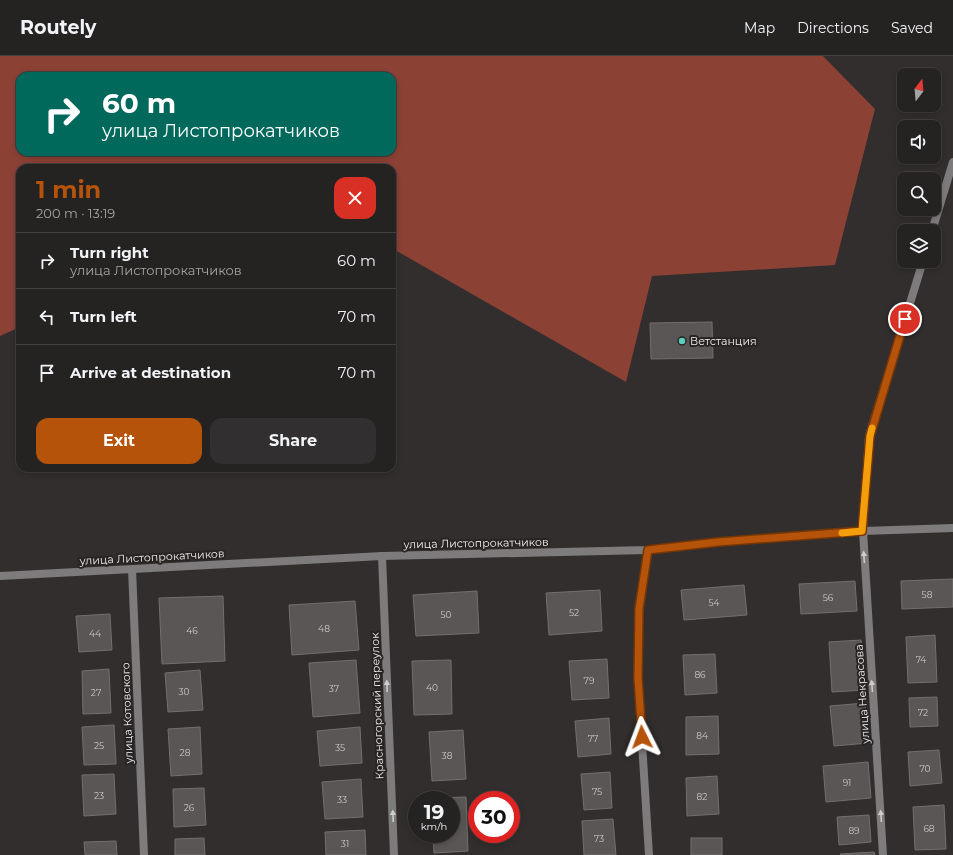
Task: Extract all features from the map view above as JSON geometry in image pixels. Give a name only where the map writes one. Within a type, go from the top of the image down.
[{"type":"street","points":[[934,224],[953,162]]},
{"type":"street","name":"улица Некрасова","points":[[883,855],[862,531],[870,436],[921,268]]},
{"type":"street","name":"улица Листопрокатчиков","points":[[0,576],[382,556],[648,550],[718,542],[862,531],[953,528]]},
{"type":"street","points":[[648,550],[639,609],[638,678],[649,855]]},
{"type":"street","name":"Красногорский переулок","points":[[382,556],[394,855]]},
{"type":"street","name":"улица Котовского","points":[[132,569],[144,855]]},
{"type":"shaded area","points":[[0,56],[823,56],[875,109],[835,265],[652,276],[626,382],[396,251],[396,164],[16,164],[16,329],[0,336]]},
{"type":"building","name":"Ветстанция","points":[[712,322],[713,358],[651,359],[650,323]]},
{"type":"building","points":[[953,579],[953,607],[902,609],[901,581]]},
{"type":"building","points":[[855,581],[857,611],[801,614],[799,584]]},
{"type":"building","points":[[744,585],[747,615],[684,620],[681,590]]},
{"type":"building","points":[[600,590],[602,631],[549,635],[546,593]]},
{"type":"building","points":[[477,591],[479,633],[416,636],[413,595]]},
{"type":"building","points":[[223,596],[225,661],[162,664],[159,598]]},
{"type":"building","points":[[355,601],[359,650],[292,655],[289,605]]},
{"type":"building","points":[[110,614],[112,650],[79,652],[76,616]]},
{"type":"building","points":[[935,635],[937,682],[908,683],[906,637]]},
{"type":"building","points":[[861,640],[865,690],[832,692],[829,642]]},
{"type":"building","points":[[715,654],[717,693],[685,695],[683,655]]},
{"type":"building","points":[[607,659],[609,698],[572,700],[569,661]]},
{"type":"building","points":[[356,660],[360,713],[313,717],[309,663]]},
{"type":"building","points":[[451,660],[452,714],[414,715],[412,661]]},
{"type":"building","points":[[109,669],[111,713],[83,714],[82,671]]},
{"type":"building","points":[[200,670],[203,710],[168,712],[165,673]]},
{"type":"building","points":[[937,697],[938,726],[910,727],[909,698]]},
{"type":"building","points":[[865,703],[869,743],[834,746],[830,706]]},
{"type":"building","points":[[718,716],[719,754],[686,755],[686,717]]},
{"type":"building","points":[[609,718],[611,754],[578,757],[575,721]]},
{"type":"building","points":[[114,725],[116,764],[84,765],[82,727]]},
{"type":"building","points":[[200,727],[202,774],[171,776],[168,729]]},
{"type":"building","points":[[360,727],[362,763],[320,766],[317,731]]},
{"type":"building","points":[[463,730],[466,779],[432,781],[429,732]]},
{"type":"building","points":[[939,750],[942,783],[910,786],[908,752]]},
{"type":"building","points":[[868,762],[871,798],[826,802],[823,766]]},
{"type":"building","points":[[610,772],[612,808],[584,810],[581,774]]},
{"type":"building","points":[[114,774],[116,814],[84,816],[82,775]]},
{"type":"building","points":[[717,776],[719,814],[687,816],[686,778]]},
{"type":"building","points":[[361,779],[363,817],[325,819],[322,782]]},
{"type":"building","points":[[204,788],[206,825],[174,827],[173,789]]},
{"type":"building","points":[[460,797],[466,797],[468,851],[434,853],[433,843],[460,843]]},
{"type":"building","points":[[944,805],[946,849],[915,850],[913,807]]},
{"type":"building","points":[[869,815],[871,842],[839,845],[837,817]]},
{"type":"building","points":[[613,819],[616,855],[584,855],[582,821]]},
{"type":"building","points":[[365,830],[366,855],[326,855],[325,832]]},
{"type":"building","points":[[204,838],[205,855],[175,855],[175,839]]},
{"type":"building","points":[[691,838],[722,838],[722,855],[691,855]]},
{"type":"building","points":[[116,841],[117,855],[85,855],[84,842]]},
{"type":"building","points":[[874,852],[875,855],[840,854]]},
{"type":"slow traffic","points":[[842,533],[862,531],[870,436],[872,428]]},
{"type":"place","name":"Ветстанция","points":[[682,341]]},
{"type":"route","points":[[642,737],[638,678],[639,609],[648,550],[718,542],[862,531],[870,436],[905,319]]}]
